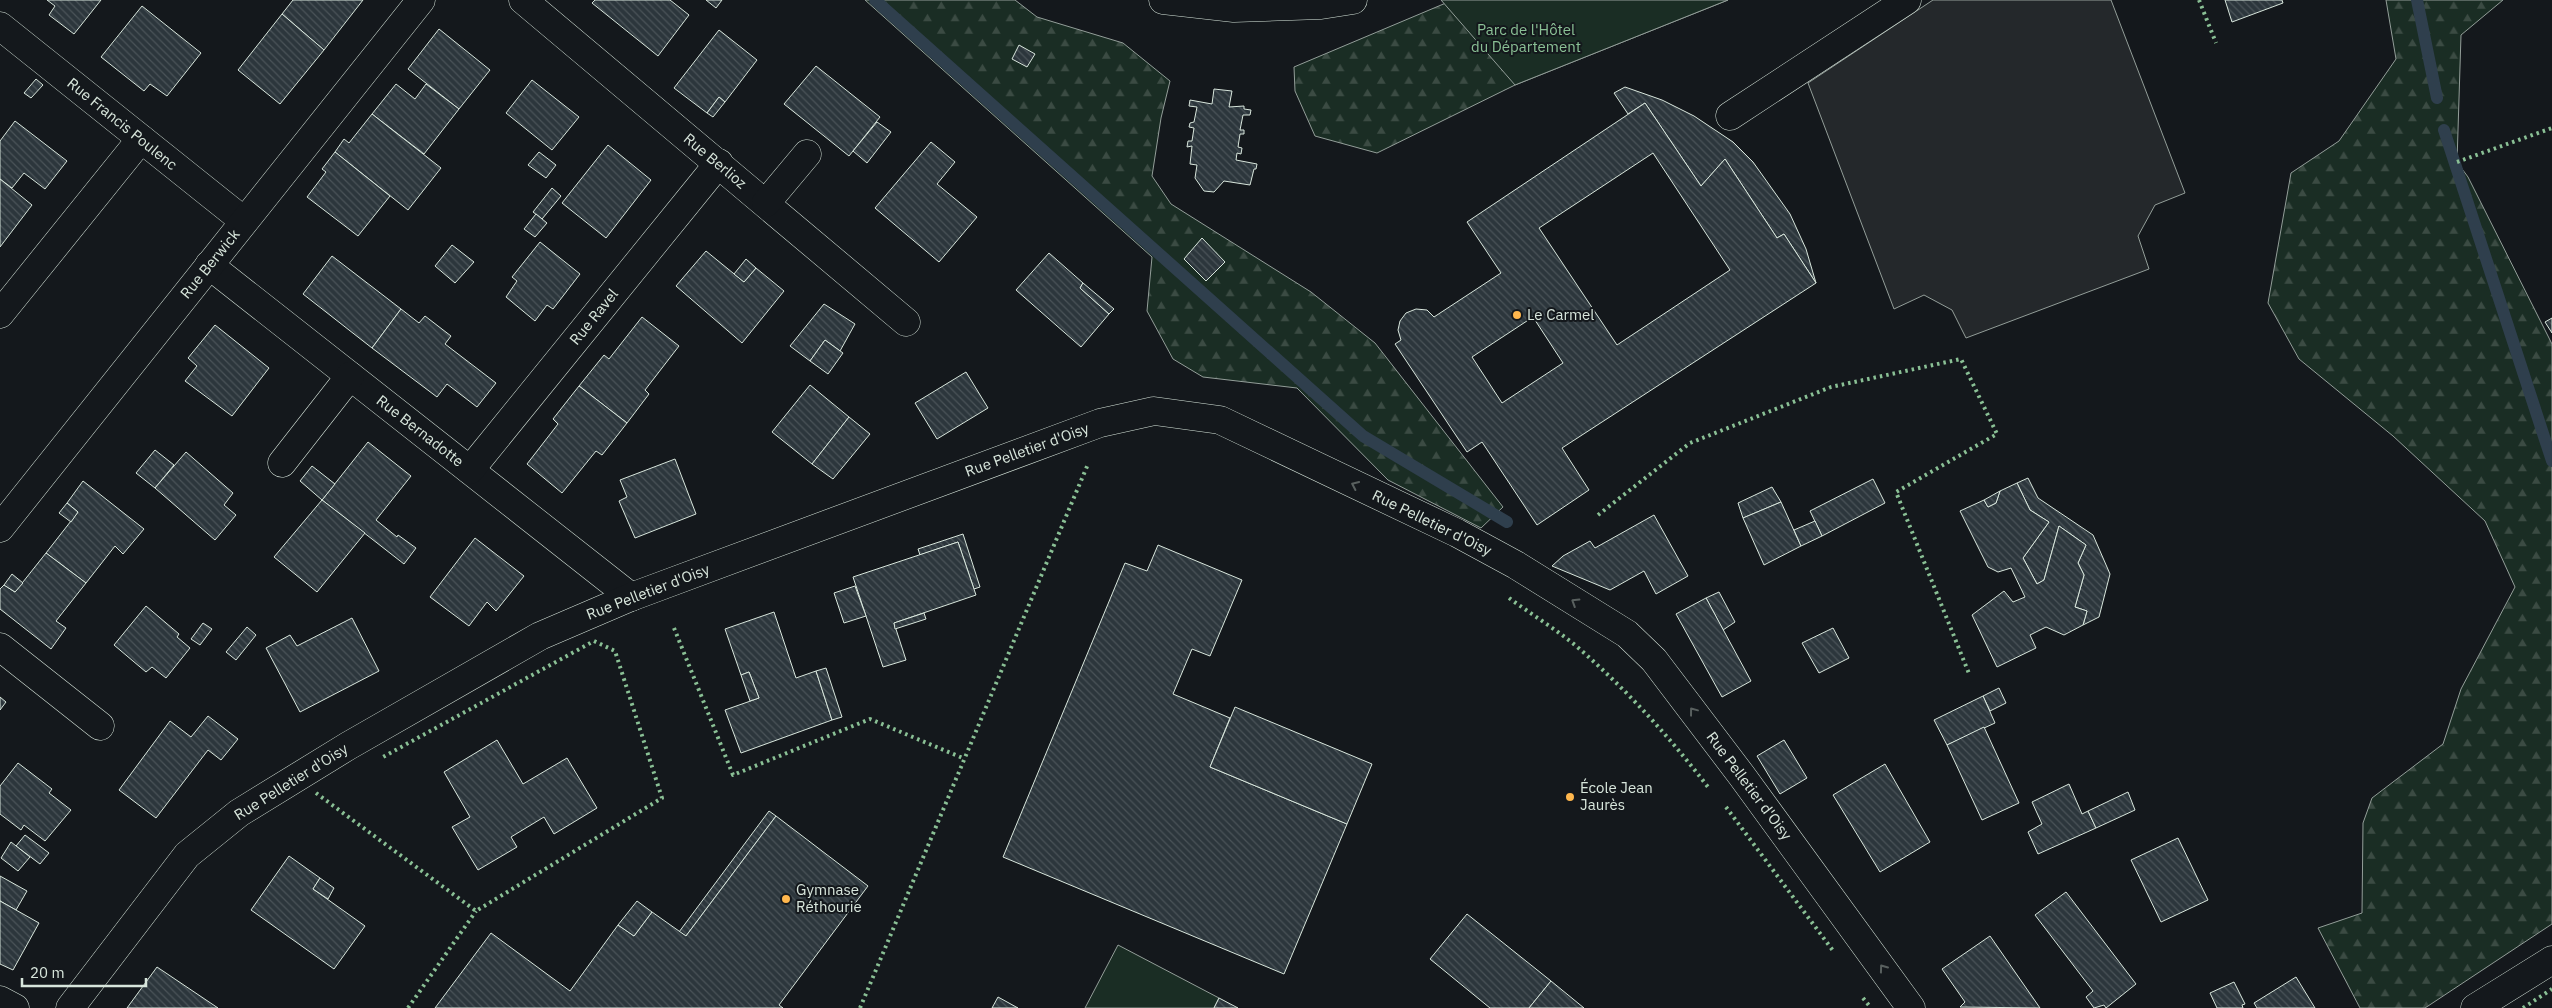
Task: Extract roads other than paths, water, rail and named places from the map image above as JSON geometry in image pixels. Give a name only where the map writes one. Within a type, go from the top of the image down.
[{"type":"street","name":"Rue Berwick","points":[[0,528],[421,0]]},
{"type":"street","name":"Rue Berlioz","points":[[523,0],[906,322]]},
{"type":"street","points":[[1163,0],[1234,8],[1321,5],[1353,0]]},
{"type":"street","points":[[1730,116],[1908,0]]},
{"type":"street","name":"Rue Francis Poulenc","points":[[0,26],[244,221]]},
{"type":"street","points":[[0,314],[141,138]]},
{"type":"street","points":[[766,204],[807,154]]},
{"type":"street","name":"Rue Ravel","points":[[470,470],[719,164]]},
{"type":"street","name":"Rue Bernadotte","points":[[209,265],[630,597]]},
{"type":"street","points":[[282,463],[350,376]]},
{"type":"street","name":"Rue Pelletier d'Oisy","points":[[70,1008],[187,855],[239,813],[348,746],[540,636],[630,597],[1100,423],[1154,411],[1220,420],[1457,533],[1516,565],[1627,634],[1654,660],[1713,737],[1911,1008]]},
{"type":"street","points":[[0,646],[100,726]]},
{"type":"street","points":[[2476,1008],[2552,960]]},
{"type":"street","points":[[0,1000],[15,1008]]},
{"type":"waterway","points":[[875,0],[1363,436],[1507,522]]},
{"type":"waterway","points":[[2417,0],[2437,98]]},
{"type":"waterway","points":[[2444,130],[2552,461]]},
{"type":"place","name":"Le Carmel","points":[[1517,315]]},
{"type":"place","name":"École Jean Jaurès","points":[[1570,797]]},
{"type":"place","name":"Gymnase Réthourie","points":[[786,899]]},
{"type":"park label","name":"Parc de l'Hôtel du Département","points":[[1526,38]]}]
